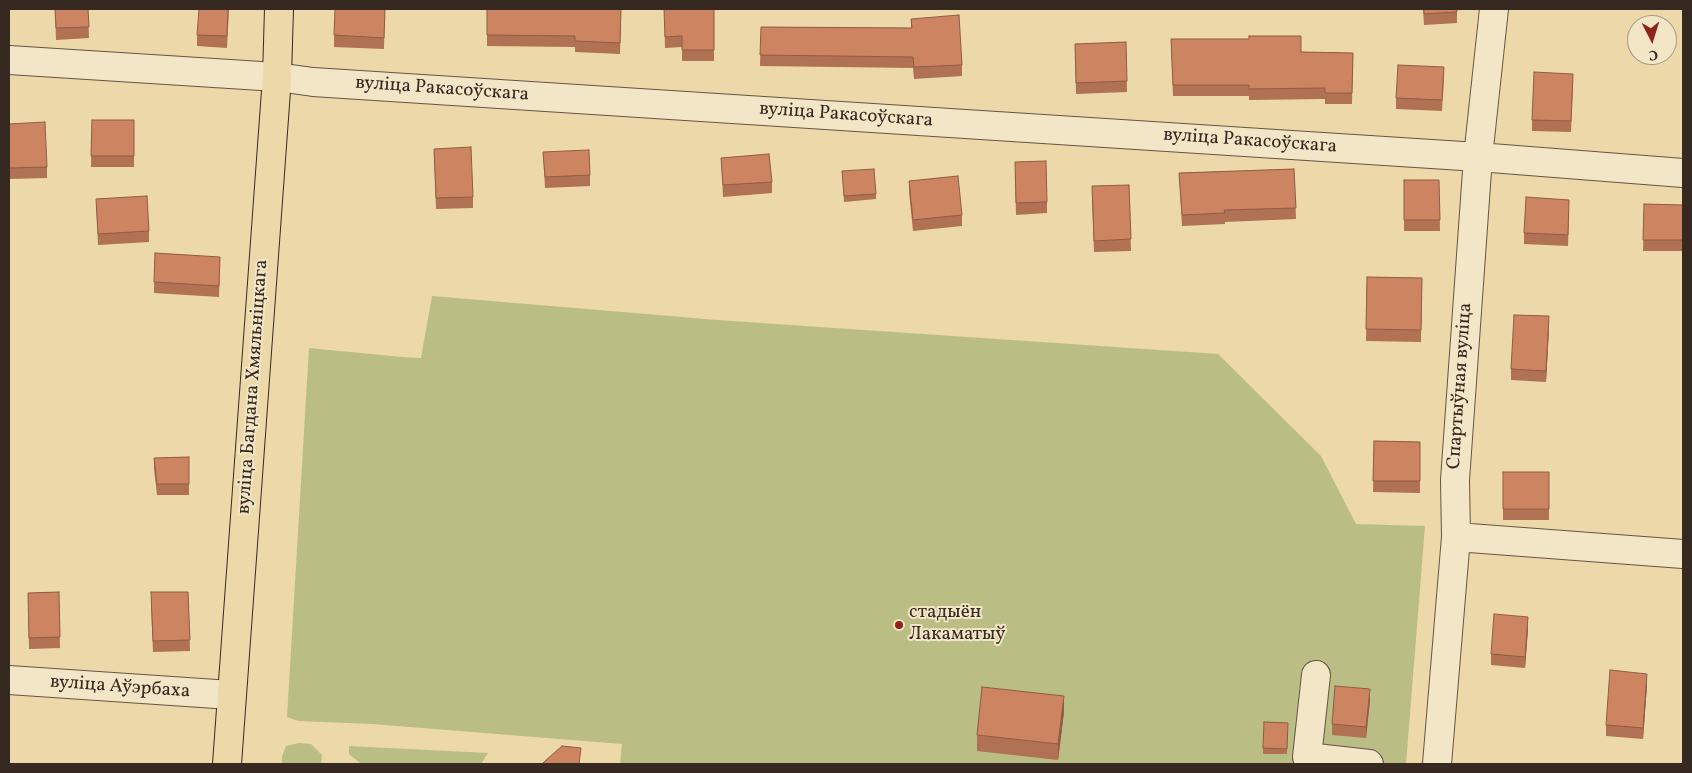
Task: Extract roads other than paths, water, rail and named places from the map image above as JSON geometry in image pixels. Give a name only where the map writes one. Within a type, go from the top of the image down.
[{"type":"main road","name":"вуліца Багдана Хмяльніцкага","points":[[227,764],[277,77],[278,9]]},
{"type":"street","name":"Спартыўная вуліца","points":[[1437,764],[1456,537],[1455,480],[1478,157],[1494,9]]},
{"type":"street","name":"вуліца Ракасоўскага","points":[[9,60],[277,77],[312,82],[1478,157],[1683,174]]},
{"type":"street","points":[[1456,537],[1683,554]]},
{"type":"street","points":[[1316,674],[1307,757],[1369,764]]},
{"type":"street","name":"вуліца Аўэрбаха","points":[[9,680],[192,694],[232,695]]},
{"type":"place","name":"стадыён Лакаматыў","points":[[899,625]]}]
